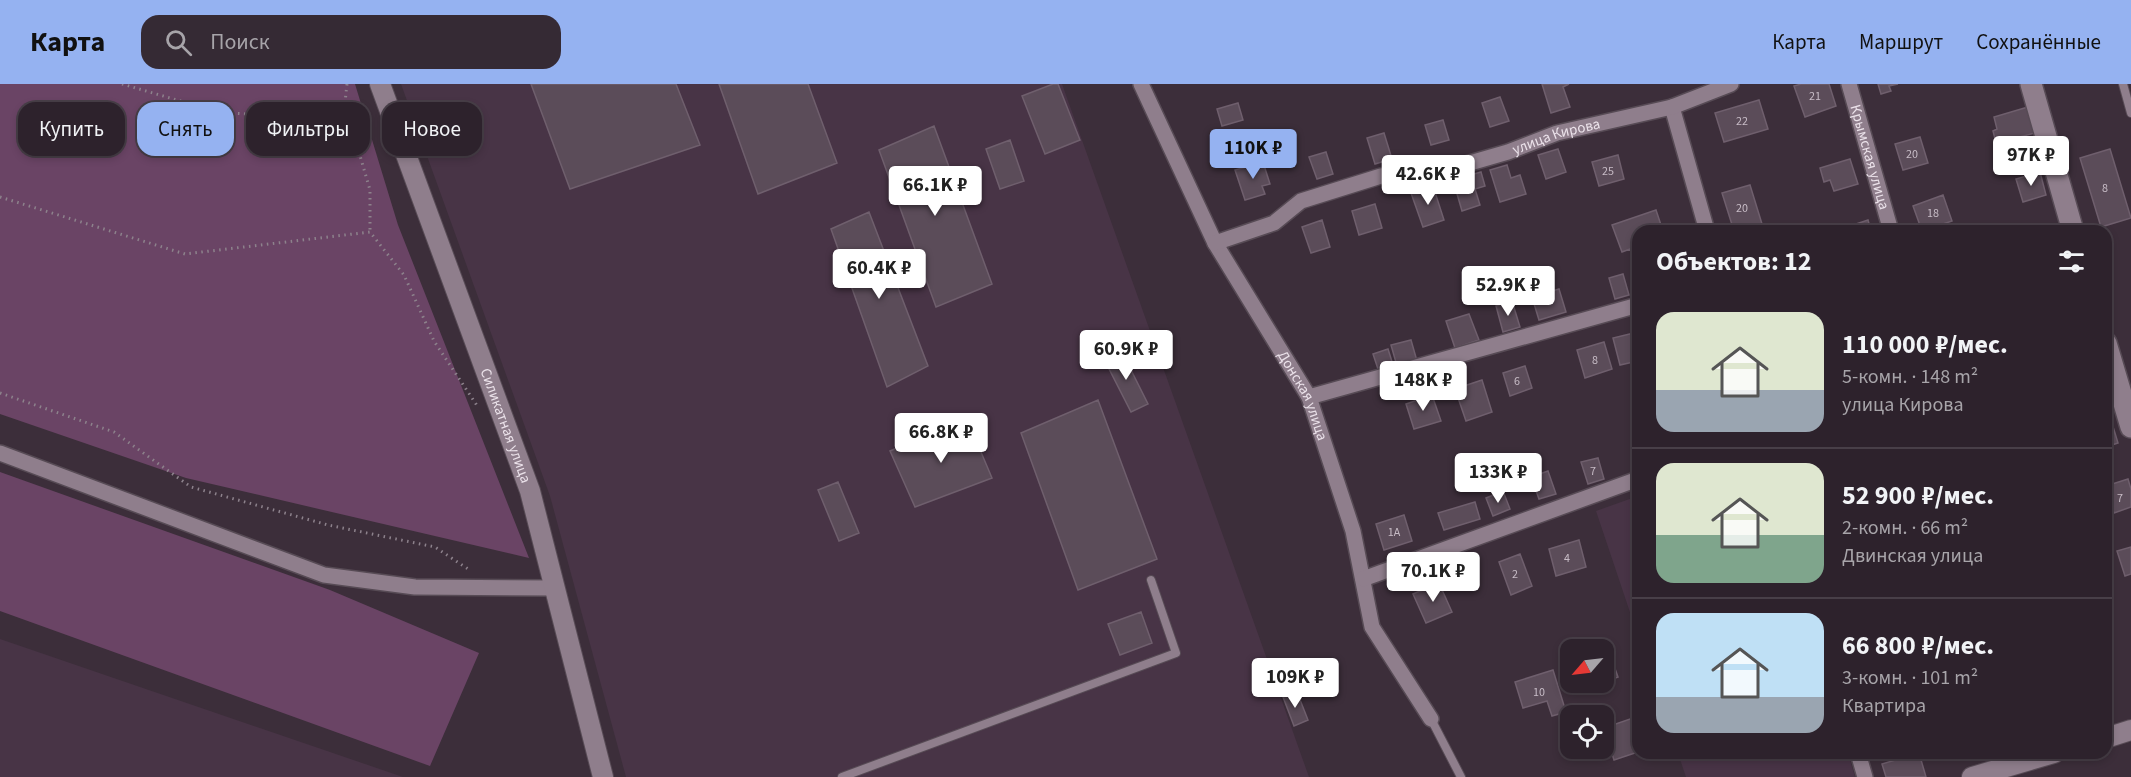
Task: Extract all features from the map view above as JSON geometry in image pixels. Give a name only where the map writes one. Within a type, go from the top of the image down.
[{"type":"main road","points":[[2031,84],[2071,225]]},
{"type":"main road","points":[[2112,362],[2130,417]]},
{"type":"street","name":"Силикатная улица","points":[[380,84],[530,491],[603,777]]},
{"type":"street","name":"Донская улица","points":[[1141,84],[1215,243],[1309,397],[1353,531],[1372,627],[1431,719]]},
{"type":"street","name":"улица Кирова","points":[[1215,243],[1274,223],[1301,201],[1381,176],[1408,172],[1425,176],[1508,152],[1557,133],[1672,107],[1731,84]]},
{"type":"street","name":"Крымская улица","points":[[1849,84],[1889,225]]},
{"type":"street","points":[[1672,107],[1705,225]]},
{"type":"street","points":[[1309,397],[1632,307]]},
{"type":"street","points":[[0,453],[324,575],[416,587],[555,588]]},
{"type":"street","points":[[1363,579],[1632,481]]},
{"type":"street","points":[[2112,736],[2131,730]]},
{"type":"street","points":[[1860,759],[1865,777]]},
{"type":"street","points":[[1972,777],[2029,759]]},
{"type":"lane","points":[[2123,84],[2131,113]]},
{"type":"lane","points":[[842,777],[1176,653],[1151,580]]},
{"type":"lane","points":[[1431,719],[1461,777]]},
{"type":"path","points":[[122,84],[218,112],[246,114]]},
{"type":"path","points":[[345,102],[347,84]]},
{"type":"path","points":[[360,156],[370,190],[370,232],[404,275],[434,341],[480,409]]},
{"type":"path","points":[[0,197],[185,254],[370,232]]},
{"type":"path","points":[[0,393],[114,432],[191,487],[328,525],[435,548],[498,588]]},
{"type":"shaded area","points":[[0,84],[355,84],[360,102],[246,102],[246,156],[370,156],[370,133],[398,225],[529,558],[186,478],[0,414]]},
{"type":"shaded area","points":[[401,84],[1062,84],[1309,777],[626,777],[550,496],[427,156],[482,156],[482,102],[408,102]]},
{"type":"shaded area","points":[[0,472],[330,590],[479,653],[430,766],[0,611]]},
{"type":"shaded area","points":[[1632,498],[1632,618],[1596,511]]},
{"type":"shaded area","points":[[0,639],[403,777],[0,777]]},
{"type":"shaded area","points":[[1680,759],[1850,759],[1855,777],[1686,777]]},
{"type":"building","points":[[531,84],[676,84],[700,145],[570,189]]},
{"type":"building","points":[[719,84],[808,84],[837,163],[758,194]]},
{"type":"building","points":[[1058,84],[1080,140],[1045,154],[1022,96]]},
{"type":"building","points":[[1542,84],[1569,84],[1563,87],[1570,107],[1551,113]]},
{"type":"building","points":[[1829,84],[1836,106],[1805,117],[1794,86]]},
{"type":"building","points":[[1878,84],[1898,84],[1889,86],[1891,91],[1881,94]]},
{"type":"building","points":[[1500,97],[1509,121],[1490,127],[1482,103]]},
{"type":"building","points":[[1759,100],[1768,129],[1724,142],[1715,113]]},
{"type":"building","points":[[1238,103],[1243,120],[1222,126],[1217,109]]},
{"type":"building","points":[[2028,107],[2035,133],[1996,143],[1993,131],[1997,129],[1994,117]]},
{"type":"building","points":[[1443,120],[1449,140],[1431,145],[1425,125]]},
{"type":"building","points":[[934,126],[992,284],[936,307],[879,150]]},
{"type":"building","points":[[1384,133],[1392,159],[1375,164],[1367,138]]},
{"type":"building","points":[[1920,137],[1928,163],[1903,170],[1895,144]]},
{"type":"building","points":[[1010,140],[1024,181],[1000,189],[986,149]]},
{"type":"building","points":[[1558,149],[1566,172],[1546,179],[1538,155]]},
{"type":"building","points":[[2110,149],[2131,218],[2100,225],[2080,158]]},
{"type":"building","points":[[1326,152],[1333,174],[1317,179],[1309,157]]},
{"type":"building","points":[[1618,155],[1624,179],[1599,186],[1592,162]]},
{"type":"building","points":[[1850,159],[1858,184],[1834,191],[1830,180],[1824,182],[1820,168]]},
{"type":"building","points":[[1263,162],[1270,184],[1262,186],[1265,194],[1245,200],[1235,170]]},
{"type":"building","points":[[1507,165],[1511,178],[1520,175],[1526,194],[1500,202],[1490,170]]},
{"type":"building","points":[[1481,172],[1485,186],[1475,189],[1480,205],[1462,211],[1453,180]]},
{"type":"building","points":[[2040,172],[2046,195],[2023,202],[2016,179]]},
{"type":"building","points":[[1750,185],[1762,224],[1732,225],[1722,193]]},
{"type":"building","points":[[1433,186],[1444,220],[1423,227],[1411,193]]},
{"type":"building","points":[[1943,195],[1952,221],[1940,225],[1920,225],[1913,206]]},
{"type":"building","points":[[1375,204],[1382,228],[1359,235],[1352,211]]},
{"type":"building","points":[[1656,210],[1661,225],[1632,225],[1632,255],[1630,249],[1622,252],[1612,225]]},
{"type":"building","points":[[869,212],[928,366],[887,387],[831,229]]},
{"type":"building","points":[[1322,220],[1330,247],[1311,253],[1302,227]]},
{"type":"building","points":[[1868,220],[1869,225],[1853,225]]},
{"type":"building","points":[[1623,274],[1629,295],[1615,299],[1609,278]]},
{"type":"building","points":[[1559,289],[1566,312],[1539,320],[1532,297]]},
{"type":"building","points":[[1512,301],[1520,327],[1503,332],[1496,306]]},
{"type":"building","points":[[1469,314],[1479,340],[1455,348],[1446,321]]},
{"type":"building","points":[[1632,333],[1632,362],[1620,365],[1613,338]]},
{"type":"building","points":[[1411,340],[1417,361],[1397,366],[1391,345]]},
{"type":"building","points":[[1604,342],[1612,369],[1585,378],[1577,350]]},
{"type":"building","points":[[1388,349],[1394,368],[1379,372],[1373,354]]},
{"type":"building","points":[[1121,350],[1148,404],[1131,412],[1104,359]]},
{"type":"building","points":[[1525,366],[1532,388],[1510,396],[1503,373]]},
{"type":"building","points":[[1482,380],[1492,412],[1466,421],[1455,389]]},
{"type":"building","points":[[1432,395],[1441,421],[1414,429],[1406,404]]},
{"type":"building","points":[[1098,400],[1157,559],[1078,590],[1021,433]]},
{"type":"building","points":[[967,419],[992,478],[915,507],[890,451]]},
{"type":"building","points":[[2112,423],[2118,443],[2112,445]]},
{"type":"building","points":[[1598,458],[1604,479],[1588,484],[1581,462]]},
{"type":"building","points":[[1548,471],[1556,494],[1539,499],[1531,477]]},
{"type":"building","points":[[2128,479],[2131,489],[2131,507],[2114,513],[2112,484]]},
{"type":"building","points":[[838,482],[859,533],[839,541],[818,490]]},
{"type":"building","points":[[1503,491],[1510,509],[1493,516],[1486,498]]},
{"type":"building","points":[[1475,502],[1480,519],[1444,530],[1438,513]]},
{"type":"building","points":[[1404,515],[1412,541],[1384,550],[1376,524]]},
{"type":"building","points":[[1579,540],[1586,567],[1556,576],[1549,549]]},
{"type":"building","points":[[2131,547],[2131,574],[2125,576],[2117,551]]},
{"type":"building","points":[[1520,554],[1532,586],[1511,595],[1499,562]]},
{"type":"building","points":[[1439,583],[1452,612],[1426,623],[1413,594]]},
{"type":"building","points":[[1141,612],[1152,643],[1120,655],[1108,624]]},
{"type":"building","points":[[1614,666],[1618,677],[1614,678]]},
{"type":"building","points":[[1553,670],[1564,705],[1560,705],[1560,714],[1552,716],[1547,701],[1523,708],[1515,682]]},
{"type":"building","points":[[1297,692],[1308,720],[1294,726],[1283,697]]},
{"type":"building","points":[[1632,718],[1632,754],[1614,760],[1614,725]]},
{"type":"building","points":[[1899,759],[1921,759],[1926,777],[1886,777],[1882,764]]}]
